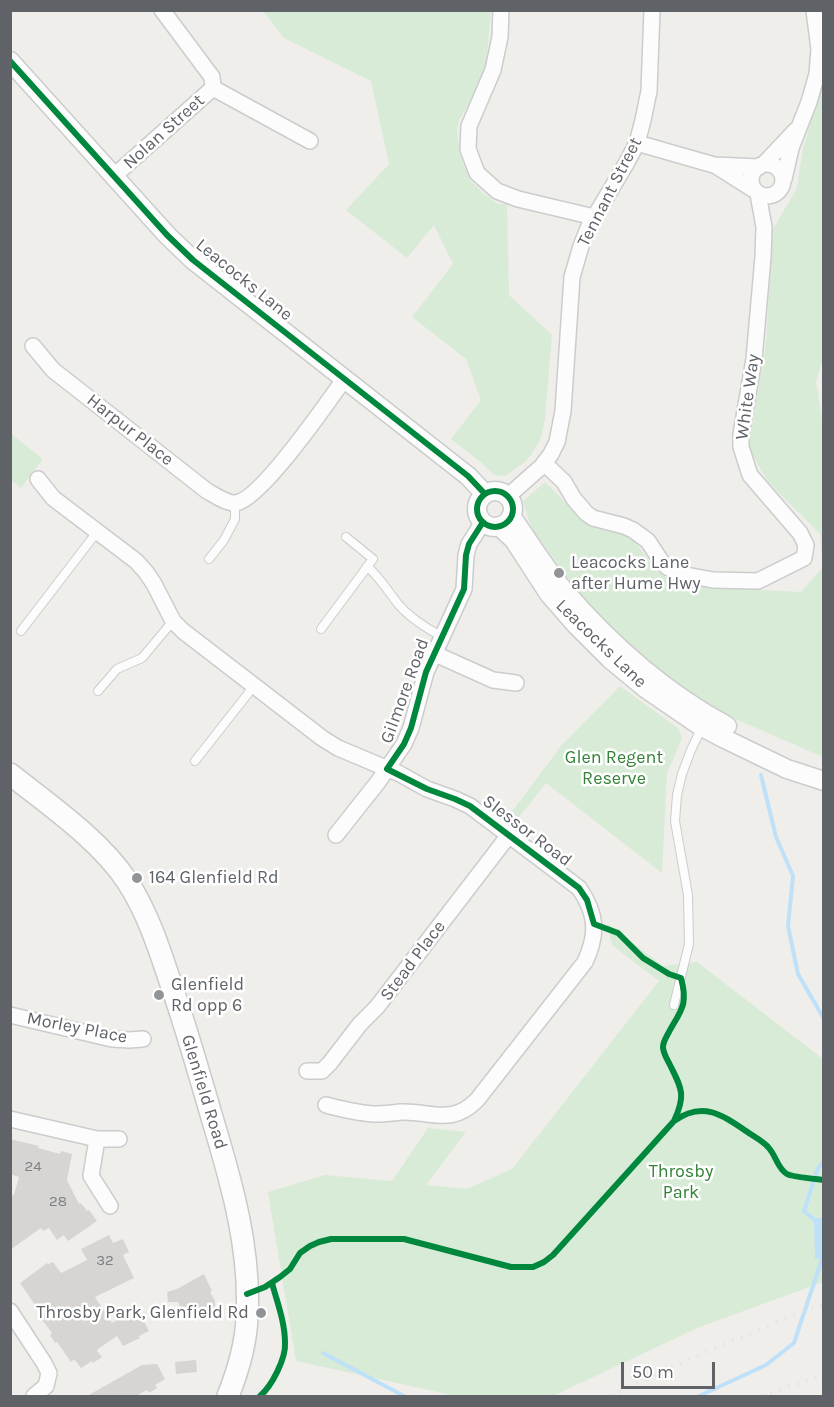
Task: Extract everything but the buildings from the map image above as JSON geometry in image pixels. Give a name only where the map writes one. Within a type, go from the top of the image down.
[{"type":"main road","name":"Glenfield Road","points":[[10,774],[71,823],[110,860],[127,881],[142,910],[163,962],[228,1169],[241,1230],[245,1261],[247,1318],[243,1347],[228,1396]]},
{"type":"street","points":[[162,10],[212,76],[213,88],[310,141]]},
{"type":"street","points":[[501,10],[500,38],[493,70],[469,126],[468,149],[477,173],[497,191],[518,199],[594,217]]},
{"type":"street","name":"Tennant Street","points":[[507,497],[544,463],[557,441],[563,411],[572,277],[580,246],[637,143],[644,120],[649,91],[652,10]]},
{"type":"street","points":[[637,143],[714,165],[762,193],[778,193],[817,74],[819,61],[814,10]]},
{"type":"street","name":"Leacocks Lane","points":[[10,62],[167,235],[193,260],[468,476],[485,494]]},
{"type":"street","name":"Nolan Street","points":[[114,176],[213,88]]},
{"type":"street","points":[[762,193],[751,182],[755,169],[798,128]]},
{"type":"street","points":[[714,165],[769,164],[779,169],[784,179]]},
{"type":"street","name":"White Way","points":[[544,463],[564,482],[586,513],[593,518],[633,530],[648,542],[667,567],[681,574],[713,580],[758,581],[804,558],[806,545],[800,533],[750,475],[741,447],[741,434],[754,359],[763,257],[762,193]]},
{"type":"street","name":"Harpur Place","points":[[33,346],[62,378],[207,491],[235,503]]},
{"type":"street","points":[[235,503],[254,492],[277,470],[345,378]]},
{"type":"street","points":[[38,479],[53,498],[136,561],[154,584],[173,621]]},
{"type":"street","points":[[498,492],[507,497],[512,504],[498,522],[478,514],[479,501],[485,494],[498,492]]},
{"type":"street","name":"Leacocks Lane","points":[[498,522],[514,540],[549,594],[577,626],[610,659],[645,688],[787,769],[824,781]]},
{"type":"street","name":"Gilmore Road","points":[[336,835],[404,744],[411,728],[426,672],[464,589],[469,544],[498,522]]},
{"type":"street","name":"Slessor Road","points":[[173,621],[322,738],[338,748],[427,789],[470,806],[579,888],[587,900],[594,924],[591,949],[585,962],[469,1108],[459,1113],[439,1116],[402,1112],[375,1114],[326,1105]]},
{"type":"street","points":[[433,654],[493,680],[516,683]]},
{"type":"street","name":"Leacocks Lane","points":[[705,721],[824,770]]},
{"type":"street","name":"Stead Place","points":[[307,1071],[322,1071],[330,1063],[360,1024],[377,1007],[508,835]]},
{"type":"street","name":"Morley Place","points":[[10,1015],[112,1039],[143,1039]]},
{"type":"street","points":[[10,1119],[97,1139],[119,1139]]},
{"type":"street","points":[[97,1139],[91,1176],[110,1206]]},
{"type":"street","points":[[10,1311],[44,1363],[48,1373],[46,1386],[33,1396]]},
{"type":"lane","points":[[209,559],[224,540],[235,519],[235,503]]},
{"type":"lane","points":[[21,631],[97,532]]},
{"type":"lane","name":"Gilmore Road","points":[[346,537],[373,559],[367,566],[387,587],[399,605],[428,629],[441,636]]},
{"type":"lane","points":[[321,629],[367,566]]},
{"type":"lane","points":[[98,691],[117,669],[142,658],[173,621]]},
{"type":"lane","points":[[195,761],[254,686]]},
{"type":"lane","points":[[674,1005],[689,944],[688,895],[675,821],[677,795],[691,750],[705,721]]},
{"type":"green space","points":[[263,11],[491,11],[486,69],[458,122],[460,155],[470,180],[498,204],[507,204],[509,295],[552,335],[545,419],[541,438],[525,462],[505,476],[494,475],[451,439],[481,400],[466,359],[412,317],[453,264],[434,225],[407,258],[346,210],[389,164],[371,81],[284,38]]},
{"type":"green space","points":[[823,82],[824,356],[816,381],[824,432],[823,757],[710,708],[640,656],[585,601],[531,527],[523,501],[545,482],[582,519],[631,536],[656,570],[689,586],[801,592],[823,567],[820,534],[769,483],[748,447],[766,344],[772,231],[797,188],[803,148]]},
{"type":"green space","points":[[10,433],[43,459],[21,488],[11,480]]},
{"type":"green space","name":"Glen Regent Reserve","points":[[620,686],[679,729],[682,739],[667,773],[662,873],[546,783],[515,822],[508,817],[561,746]]},
{"type":"green space","name":"Throsby Park","points":[[607,923],[663,966],[697,962],[823,1059],[823,1282],[697,1328],[553,1396],[456,1396],[296,1361],[268,1192],[325,1175],[392,1181],[428,1128],[466,1132],[426,1185],[467,1189],[512,1169],[659,981],[612,945]]},
{"type":"water","points":[[814,1218],[823,1218],[823,1258],[815,1259]]},
{"type":"waterway","points":[[761,775],[776,837],[793,876],[788,926],[798,974],[824,1019]]},
{"type":"waterway","points":[[824,1161],[818,1168],[804,1211],[824,1228]]},
{"type":"waterway","points":[[699,1396],[766,1365],[794,1343],[824,1253]]},
{"type":"waterway","points":[[323,1353],[404,1396]]},
{"type":"railway","points":[[611,1396],[694,1357],[804,1311],[824,1305]]},
{"type":"railway","points":[[761,1396],[824,1375]]},
{"type":"cycle path","points":[[10,61],[167,235],[193,260],[468,476],[485,494]]},
{"type":"cycle path","points":[[495,491],[507,497],[513,509],[507,521],[495,527],[483,521],[477,509],[483,497],[495,491]]},
{"type":"cycle path","points":[[483,522],[469,544],[464,589],[426,672],[411,728],[404,744],[387,769],[427,789],[470,806],[579,888],[587,900],[594,924],[618,933],[643,958],[669,974],[681,978],[684,994],[683,1006],[665,1038],[663,1047],[681,1092],[680,1105],[674,1121]]},
{"type":"cycle path","points":[[247,1294],[265,1287],[280,1277],[290,1269],[300,1253],[310,1246],[331,1239],[404,1239],[511,1267],[533,1267],[553,1255],[674,1121],[694,1112],[711,1112],[728,1119],[766,1145],[787,1174],[824,1180]]},
{"type":"cycle path","points":[[260,1396],[269,1386],[277,1371],[285,1349],[285,1335],[272,1283]]},
{"type":"place","name":"Leacocks Lane after Hume Hwy","points":[[559,573]]},
{"type":"place","name":"164 Glenfield Rd","points":[[137,878]]},
{"type":"place","name":"Glenfield Rd opp 6","points":[[159,995]]},
{"type":"place","name":"Throsby Park, Glenfield Rd","points":[[261,1313]]}]
